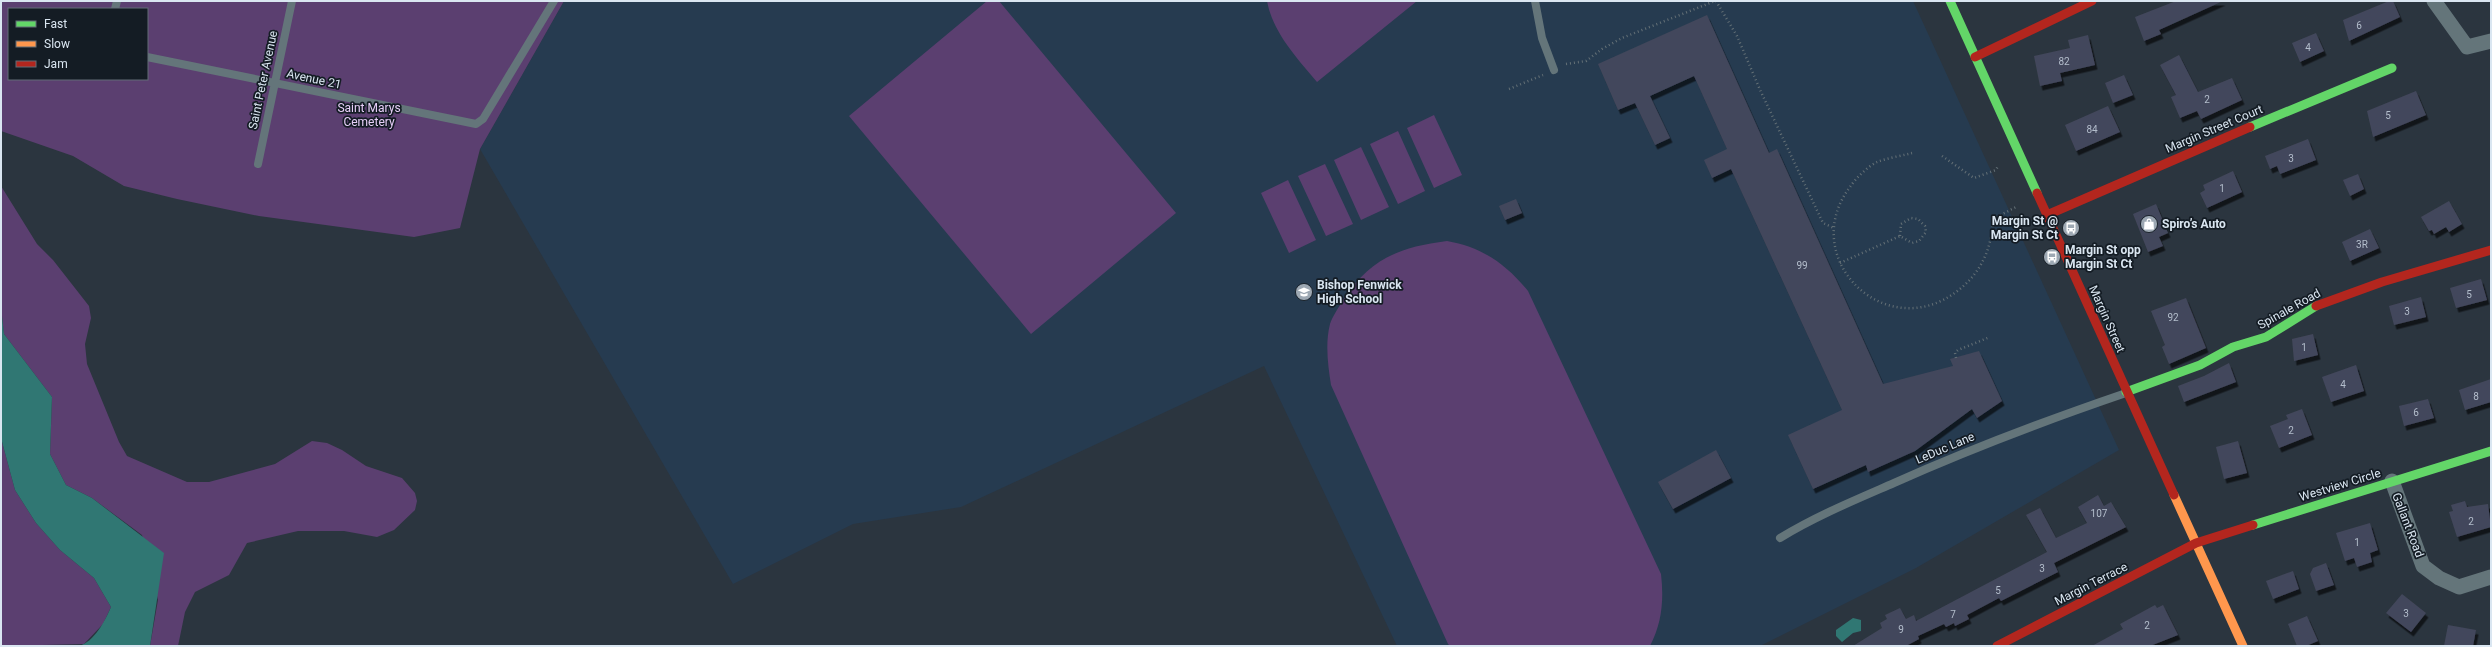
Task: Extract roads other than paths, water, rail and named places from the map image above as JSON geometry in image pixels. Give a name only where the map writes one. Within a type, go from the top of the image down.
[{"type":"street","name":"Margin Street","points":[[1950,1],[2126,392],[2243,646]]},
{"type":"street","points":[[1975,57],[2092,1]]},
{"type":"street","points":[[2434,1],[2466,47],[2491,41]]},
{"type":"street","name":"Margin Street Court","points":[[2047,215],[2158,165],[2392,68]]},
{"type":"street","name":"Spinale Road","points":[[2126,392],[2200,365],[2233,347],[2266,337],[2323,302],[2382,282],[2491,250]]},
{"type":"street","name":"Westview Circle","points":[[2196,543],[2491,451]]},
{"type":"street","name":"Gallant Road","points":[[2392,481],[2423,566],[2439,578],[2459,587],[2491,577]]},
{"type":"street","name":"Margin Terrace","points":[[1998,646],[2196,543]]},
{"type":"lane","name":"Saint Peter Avenue","points":[[258,164],[292,1]]},
{"type":"lane","name":"Avenue 21","points":[[148,57],[476,124],[483,119],[554,1]]},
{"type":"lane","points":[[1535,1],[1542,38],[1554,70]]},
{"type":"lane","name":"LeDuc Lane","points":[[1780,538],[1848,503],[1948,459],[2027,427],[2126,392]]},
{"type":"place","name":"Spiro’s Auto","points":[[2149,224]]},
{"type":"place","name":"Margin St @ Margin St Ct","points":[[2071,228]]},
{"type":"place","name":"Margin St opp Margin St Ct","points":[[2052,257]]},
{"type":"place","name":"Bishop Fenwick High School","points":[[1304,292]]},
{"type":"park label","name":"Saint Marys Cemetery","points":[[369,115]]}]
